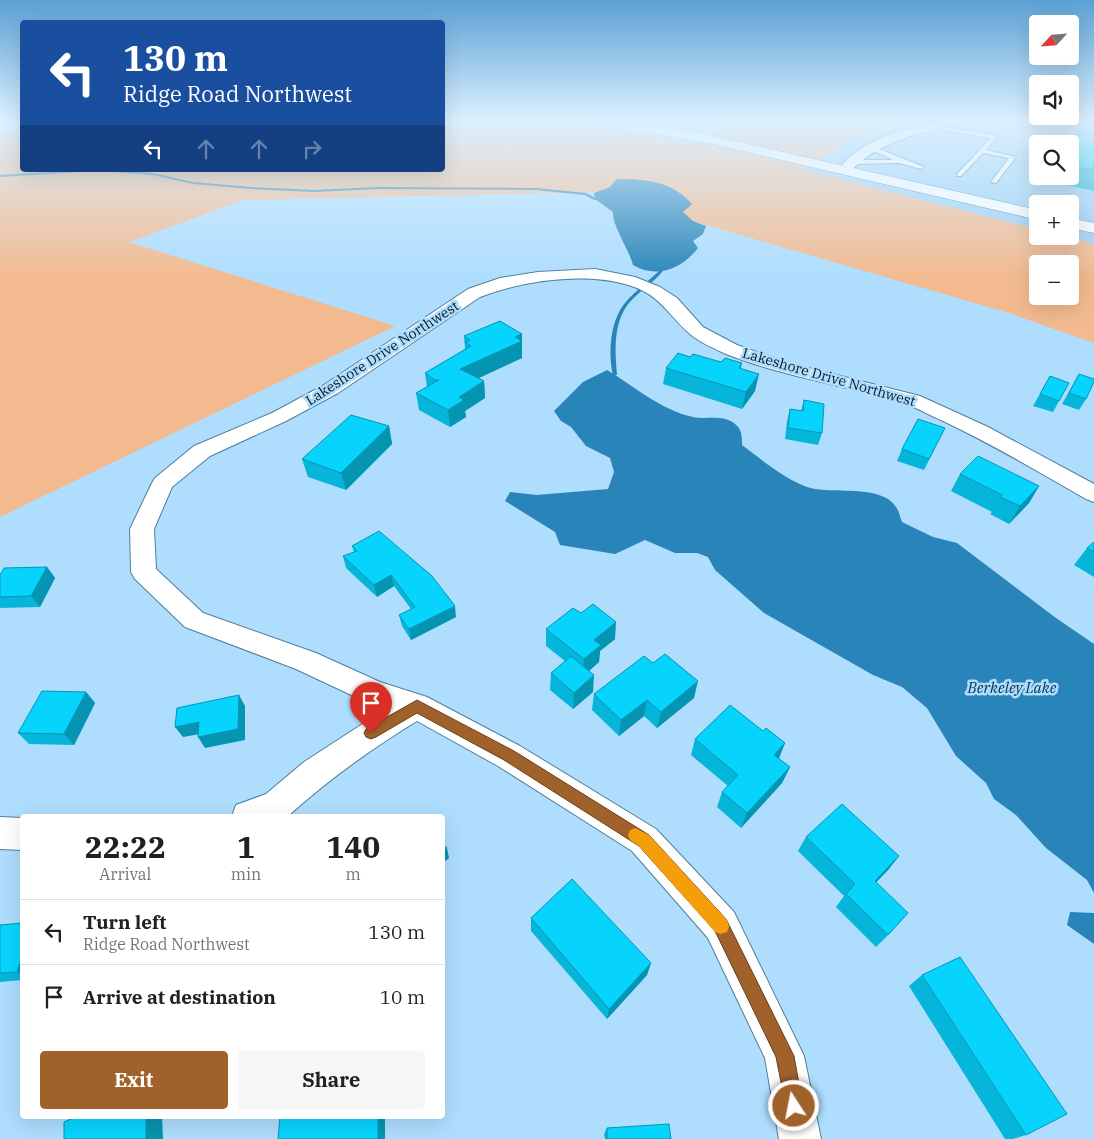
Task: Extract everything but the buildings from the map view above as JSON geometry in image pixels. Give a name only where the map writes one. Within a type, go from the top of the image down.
[{"type":"highway","points":[[875,173],[1029,213]]},
{"type":"highway","points":[[882,173],[1029,203]]},
{"type":"highway","points":[[1079,215],[1094,219]]},
{"type":"highway","points":[[1079,224],[1094,228]]},
{"type":"street","name":"Lakeshore Drive Northwest","points":[[800,1139],[784,1056],[721,925],[644,840],[509,756],[417,706],[372,691],[306,661],[194,620],[144,572],[142,529],[163,483],[202,451],[279,417],[322,393],[474,293],[500,283],[538,277],[595,274],[629,280],[654,290],[671,302],[697,331],[731,349],[778,366],[913,400],[981,431],[1094,494]]},
{"type":"street","points":[[254,814],[276,806],[315,772],[371,733],[417,706]]},
{"type":"street","points":[[0,833],[20,834]]},
{"type":"lane","points":[[994,182],[1001,173]]},
{"type":"shaded area","points":[[0,173],[817,173],[1029,227],[1029,245],[1079,245],[1079,240],[1094,244],[1094,343],[1009,313],[593,192],[244,200],[129,242],[395,326],[0,517]]},
{"type":"shaded area","points":[[816,173],[1029,173],[1029,185],[1079,185],[1079,173],[1094,173],[1094,244],[1079,240],[1079,195],[1029,195],[1029,227]]},
{"type":"water","points":[[617,179],[648,181],[667,186],[676,190],[692,204],[683,212],[693,221],[706,226],[703,234],[693,241],[698,248],[692,255],[669,270],[651,271],[633,265],[615,224],[613,212],[595,199],[594,193],[610,187]]},
{"type":"water","name":"Berkeley Lake","points":[[607,370],[659,404],[681,414],[698,418],[720,418],[730,421],[740,431],[742,445],[773,468],[798,483],[817,489],[867,492],[889,500],[897,509],[902,522],[933,537],[957,543],[1056,618],[1094,644],[1094,893],[1087,880],[1046,848],[1016,815],[994,799],[986,783],[956,756],[927,708],[902,687],[873,675],[764,613],[715,570],[708,557],[697,553],[675,553],[645,540],[615,554],[560,545],[555,532],[505,501],[510,492],[537,495],[608,489],[614,472],[610,458],[586,446],[571,427],[561,421],[554,411],[583,382]]},
{"type":"water","points":[[1070,912],[1094,913],[1094,944],[1067,925]]},
{"type":"waterway","points":[[0,176],[46,173]]},
{"type":"waterway","points":[[141,173],[193,183],[251,188],[314,191],[378,188],[536,189],[586,194],[595,199]]},
{"type":"waterway","points":[[615,374],[614,337],[618,319],[627,303],[661,271]]},
{"type":"slow traffic","points":[[635,835],[644,840],[721,926]]},
{"type":"route","points":[[371,733],[417,706],[509,756],[644,840],[721,925],[784,1056],[794,1106]]}]
